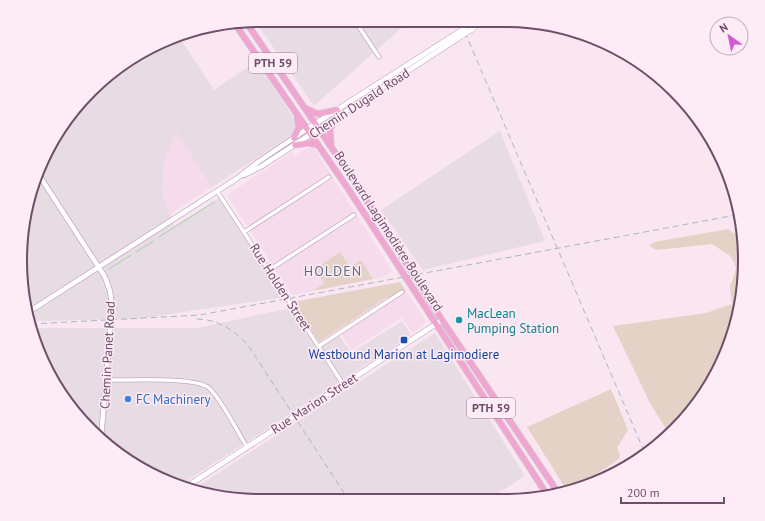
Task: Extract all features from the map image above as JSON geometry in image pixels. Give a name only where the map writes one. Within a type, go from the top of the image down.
[{"type":"main road","name":"Boulevard Lagimodière Boulevard","points":[[249,27],[319,129],[390,237],[442,320],[555,489]]},
{"type":"main road","name":"Chemin Dugald Road","points":[[311,134],[470,27]]},
{"type":"main road","name":"Boulevard Lagimodière Boulevard","points":[[238,28],[319,145],[545,491]]},
{"type":"main road","name":"Chemin Dugald Road","points":[[307,129],[462,32]]},
{"type":"main road","points":[[301,104],[316,114],[337,110]]},
{"type":"main road","points":[[294,138],[299,125],[296,113]]},
{"type":"main road","points":[[331,148],[330,129],[337,117]]},
{"type":"main road","points":[[295,145],[309,143],[319,145]]},
{"type":"main road","name":"Rue Marion Street","points":[[191,484],[442,320]]},
{"type":"street","points":[[358,27],[379,57]]},
{"type":"street","name":"Chemin Dugald Road","points":[[32,310],[236,179],[307,129]]},
{"type":"street","name":"Chemin Dugald Road","points":[[236,179],[262,166],[311,134]]},
{"type":"street","points":[[244,232],[329,177]]},
{"type":"street","name":"Chemin Panet Road","points":[[42,179],[99,266],[110,291],[112,306],[102,432]]},
{"type":"street","name":"Rue Holden Street","points":[[217,191],[343,384]]},
{"type":"street","points":[[269,270],[354,215]]},
{"type":"street","points":[[319,346],[402,292]]},
{"type":"street","points":[[107,380],[187,381],[201,384],[212,392],[247,447]]},
{"type":"shaded area","points":[[259,27],[402,27],[314,106]]},
{"type":"shaded area","points":[[182,40],[214,90],[257,61],[297,123],[296,132],[212,187],[176,132],[164,161],[162,193],[174,226],[219,198],[285,297],[139,319],[35,321],[34,306],[30,300],[27,276],[27,245],[31,215],[39,185],[51,157],[66,131],[95,95],[131,66],[157,51]]},
{"type":"shaded area","points":[[500,131],[545,241],[423,270],[381,210]]},
{"type":"shaded area","points":[[176,132],[212,187],[169,215],[162,193],[164,161]]},
{"type":"shaded area","points":[[312,145],[392,271],[382,277],[373,279],[361,260],[350,267],[340,252],[324,283],[313,291],[292,295],[227,195],[292,152],[295,156]]},
{"type":"shaded area","points":[[729,229],[733,233],[736,233],[738,245],[738,276],[734,306],[726,336],[714,364],[699,390],[690,403],[666,429],[650,403],[613,326],[706,313],[732,304],[730,287],[736,269],[734,262],[729,255],[712,244],[657,250],[649,246],[654,242]]},
{"type":"shaded area","points":[[340,252],[350,267],[361,260],[373,279],[313,291],[324,283],[315,269]]},
{"type":"shaded area","points":[[400,282],[406,291],[391,301],[388,297],[319,342],[293,302]]},
{"type":"shaded area","points":[[406,291],[426,321],[423,326],[412,333],[402,317],[352,350],[341,334]]},
{"type":"shaded area","points":[[291,308],[318,349],[339,335],[351,353],[402,321],[411,335],[185,482],[157,470],[131,455],[95,426],[75,403],[58,377],[51,364],[37,328],[197,328]]},
{"type":"shaded area","points":[[435,333],[525,476],[496,494],[245,494],[215,490],[198,486]]},
{"type":"shaded area","points":[[611,389],[628,430],[617,448],[620,455],[619,459],[593,476],[564,486],[527,427]]},
{"type":"waterway","points":[[159,237],[214,202]]},
{"type":"waterway","points":[[136,252],[154,241]]},
{"type":"waterway","points":[[109,269],[131,255]]},
{"type":"railway","points":[[463,27],[643,449]]},
{"type":"railway","points":[[36,324],[200,315],[734,215]]},
{"type":"railway","points":[[197,319],[211,321],[225,326],[248,345],[345,494]]},
{"type":"place","name":"MacLean Pumping Station","points":[[459,320]]},
{"type":"place","name":"Westbound Marion at Lagimodiere","points":[[404,340]]},
{"type":"place","name":"FC Machinery","points":[[128,399]]},
{"type":"district","name":"HOLDEN","points":[[333,271]]}]
